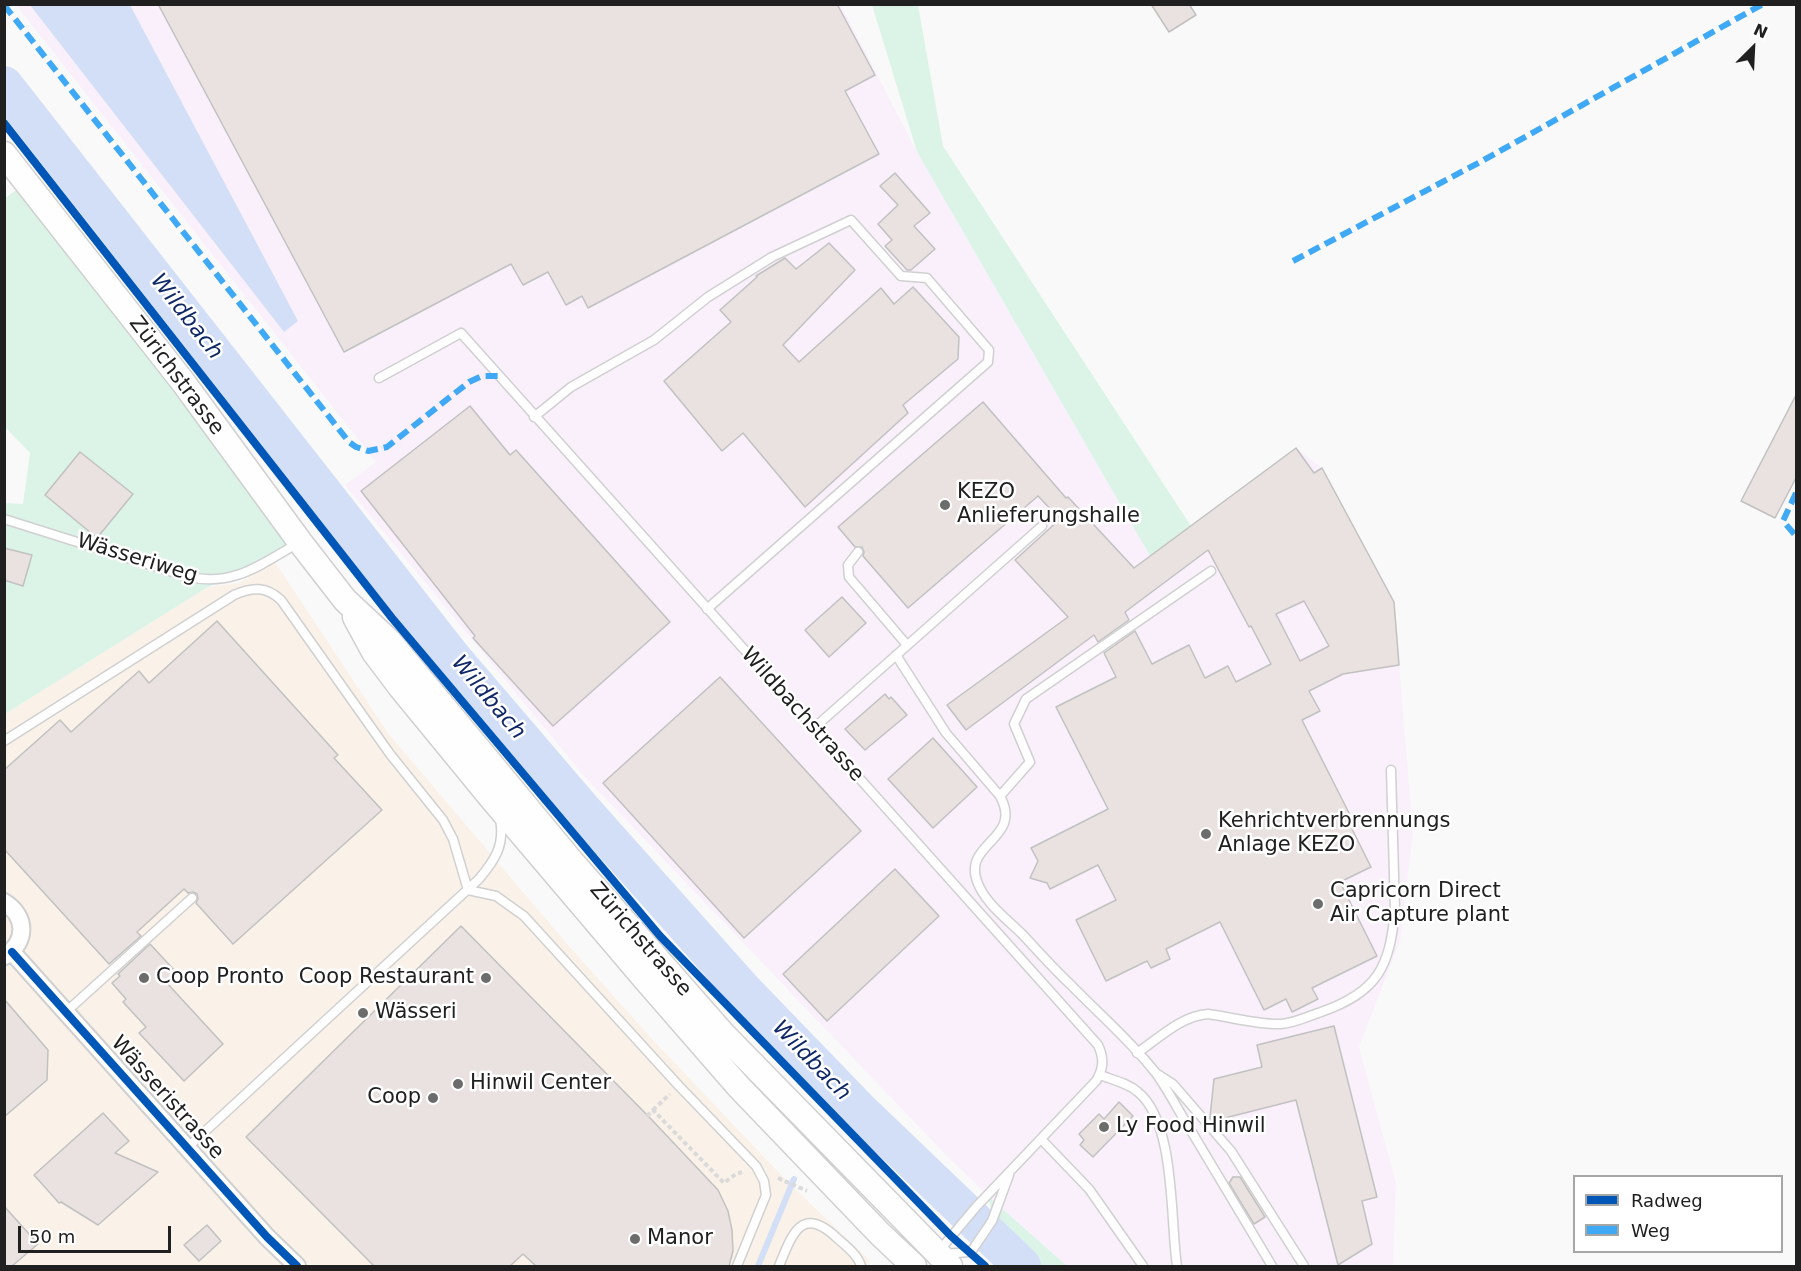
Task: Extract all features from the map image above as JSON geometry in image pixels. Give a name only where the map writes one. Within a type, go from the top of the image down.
[{"type":"main road","name":"Zürichstrasse","points":[[4,154],[183,382],[345,600],[374,652],[401,688],[492,799],[738,1086],[874,1228],[914,1266]]},
{"type":"main road","name":"Zürichstrasse","points":[[345,600],[389,640],[572,862],[723,1034],[936,1262]]},
{"type":"street","name":"Wässeristrasse","points":[[4,902],[18,914],[22,924],[19,944],[8,954],[67,1011],[267,1237],[297,1266]]},
{"type":"lane","points":[[534,417],[571,387],[654,340],[708,297],[772,257],[851,220],[901,276],[927,278],[989,350],[988,362],[707,609]]},
{"type":"lane","name":"Wildbachstrasse","points":[[379,378],[461,333],[1094,1039],[1103,1060],[1100,1075]]},
{"type":"lane","name":"Wässeriweg","points":[[4,519],[185,576],[205,580],[231,578],[248,572],[300,542]]},
{"type":"lane","points":[[814,728],[1042,526]]},
{"type":"lane","points":[[858,552],[848,565],[849,577],[907,645]]},
{"type":"lane","points":[[1000,796],[1030,762],[1014,724],[1026,699],[1211,571]]},
{"type":"lane","points":[[4,741],[234,595],[252,588],[261,588],[275,594],[281,600],[390,754],[443,820],[453,838],[468,890]]},
{"type":"lane","points":[[896,655],[946,733],[1000,796],[1007,813],[1006,822],[999,833],[986,845],[977,860],[975,869],[980,888],[1032,946],[1106,1018],[1155,1072],[1272,1266]]},
{"type":"lane","points":[[1137,1053],[1179,1024],[1198,1015],[1208,1014],[1274,1024],[1289,1023],[1348,1002],[1367,987],[1385,964],[1394,931],[1391,770]]},
{"type":"lane","points":[[188,1148],[468,890],[494,861],[501,846],[501,824],[492,799]]},
{"type":"lane","points":[[468,890],[496,896],[524,916],[679,1086],[748,1157],[763,1177],[766,1186],[765,1199],[737,1266]]},
{"type":"lane","points":[[67,1011],[192,898]]},
{"type":"lane","points":[[1155,1072],[1173,1084],[1231,1151],[1304,1266]]},
{"type":"lane","points":[[936,1262],[955,1230],[1092,1087],[1100,1075],[1136,1090],[1147,1100],[1154,1113],[1168,1161],[1177,1266]]},
{"type":"lane","points":[[1041,1139],[1089,1189],[1143,1266]]},
{"type":"lane","points":[[936,1262],[973,1249],[992,1221],[1011,1170]]},
{"type":"lane","points":[[779,1266],[797,1229],[813,1222],[826,1228],[852,1252],[861,1266]]},
{"type":"path","points":[[648,1116],[679,1086]]},
{"type":"path","points":[[653,1110],[724,1184],[736,1174],[743,1172],[763,1177]]},
{"type":"path","points":[[784,1180],[807,1191]]},
{"type":"shaded area","points":[[16,5],[841,5],[917,152],[1150,556],[1296,448],[1322,468],[1394,602],[1413,833],[1400,941],[1359,1047],[1396,1183],[1393,1266],[1067,1266],[988,1196],[943,1152],[584,776],[345,485],[376,462]]},
{"type":"shaded area","points":[[275,562],[388,733],[568,945],[652,1039],[785,1179],[869,1260],[870,1266],[5,1266],[5,714],[208,587],[239,583]]},
{"type":"green space","points":[[872,5],[918,5],[943,146],[1191,526],[1150,556],[917,152]]},
{"type":"green space","points":[[27,182],[300,542],[256,568],[208,587],[5,714],[5,503],[23,504],[30,453],[5,427],[4,199]]},
{"type":"green space","points":[[988,1196],[1067,1266],[1004,1266]]},
{"type":"water","points":[[30,5],[130,5],[298,321],[284,332]]},
{"type":"building","points":[[158,4],[837,4],[875,75],[845,91],[879,154],[588,308],[582,296],[566,305],[548,272],[523,285],[511,264],[344,352]]},
{"type":"building","points":[[1151,4],[1189,4],[1196,15],[1169,32]]},
{"type":"building","points":[[895,173],[930,213],[914,226],[935,249],[911,270],[907,270],[885,246],[892,240],[878,224],[898,205],[880,186]]},
{"type":"building","points":[[829,243],[855,270],[783,345],[799,362],[881,288],[894,304],[913,287],[959,337],[958,359],[903,405],[908,413],[805,507],[743,433],[722,451],[664,381],[731,322],[720,310],[756,276],[785,258],[796,269]]},
{"type":"building","points":[[1797,393],[1797,476],[1775,518],[1741,501]]},
{"type":"building","points":[[983,402],[1066,498],[1068,497],[1134,568],[1296,448],[1314,473],[1322,468],[1394,602],[1399,665],[1343,674],[1309,691],[1320,711],[1302,720],[1352,819],[1348,821],[1371,867],[1340,882],[1377,956],[1312,988],[1318,999],[1292,1012],[1286,999],[1264,1010],[1220,922],[1166,949],[1170,959],[1151,968],[1147,961],[1106,981],[1076,920],[1116,900],[1098,865],[1050,889],[1047,883],[1030,878],[1038,861],[1031,848],[1108,809],[1056,707],[1116,677],[1104,653],[1135,631],[1152,664],[1189,645],[1205,678],[1228,666],[1236,682],[1271,664],[1208,550],[1125,612],[1129,620],[1098,642],[1094,635],[966,730],[947,705],[1068,617],[1015,560],[1060,519],[1038,496],[908,608],[863,556],[862,547],[855,547],[838,527]],"holes":[[[1304,601],[1329,646],[1300,661],[1276,614]]]},
{"type":"building","points":[[470,406],[510,455],[516,450],[670,622],[553,726],[473,638],[475,636],[361,491]]},
{"type":"building","points":[[80,452],[133,494],[97,538],[45,495]]},
{"type":"building","points":[[4,548],[32,555],[23,586],[4,580]]},
{"type":"building","points":[[842,597],[866,623],[829,657],[805,630]]},
{"type":"building","points":[[217,621],[338,755],[334,758],[382,810],[233,944],[196,903],[197,894],[188,893],[184,889],[137,932],[141,936],[109,964],[4,849],[4,770],[60,720],[71,732],[139,671],[149,683]]},
{"type":"building","points":[[720,677],[861,831],[744,938],[603,783]]},
{"type":"building","points":[[885,694],[889,699],[891,697],[907,715],[865,750],[845,729]]},
{"type":"building","points":[[933,738],[977,787],[933,828],[888,779]]},
{"type":"building","points":[[895,869],[939,916],[827,1021],[783,974]]},
{"type":"building","name":"Hinwil Center","points":[[461,926],[718,1190],[728,1211],[732,1230],[733,1251],[729,1266],[536,1266],[523,1254],[510,1266],[374,1266],[246,1137]]},
{"type":"building","points":[[150,944],[176,972],[166,982],[223,1044],[184,1081],[139,1033],[146,1027],[123,1002],[126,999],[112,983],[120,976],[118,974]]},
{"type":"building","points":[[4,999],[48,1050],[47,1080],[4,1117]]},
{"type":"building","points":[[1334,1026],[1377,1197],[1362,1201],[1372,1244],[1338,1265],[1296,1100],[1213,1121],[1210,1117],[1214,1079],[1262,1067],[1257,1045]]},
{"type":"building","name":"Ly Food Hinwil","points":[[1119,1102],[1133,1116],[1093,1157],[1080,1145],[1084,1140],[1079,1134],[1099,1114],[1104,1119]]},
{"type":"building","points":[[103,1113],[129,1141],[115,1153],[158,1172],[98,1225],[61,1202],[59,1203],[34,1175]]},
{"type":"building","points":[[1233,1177],[1240,1177],[1265,1217],[1254,1224],[1229,1183]]},
{"type":"building","points":[[4,1206],[38,1244],[12,1266],[4,1266]]},
{"type":"building","points":[[207,1225],[221,1241],[199,1261],[184,1245]]},
{"type":"waterway","name":"Wildbach","points":[[4,85],[451,656],[582,809],[743,990],[859,1110],[1022,1266]]},
{"type":"waterway","points":[[758,1266],[794,1179]]},
{"type":"marked path","points":[[1293,261],[1482,161],[1763,4]]},
{"type":"marked path","points":[[4,5],[349,442],[368,451],[387,447],[469,382],[482,376],[499,376]]},
{"type":"marked path","points":[[1796,493],[1783,521],[1796,536]]},
{"type":"cycle path","points":[[4,123],[392,618],[660,936],[951,1236],[985,1266]]},
{"type":"cycle path","points":[[12,952],[267,1237],[297,1266]]},
{"type":"place","name":"KEZO Anlieferungshalle","points":[[945,505]]},
{"type":"place","name":"Kehrichtverbrennungs Anlage KEZO","points":[[1206,834]]},
{"type":"place","name":"Capricorn Direct Air Capture plant","points":[[1318,904]]},
{"type":"place","name":"Coop Pronto","points":[[144,978]]},
{"type":"place","name":"Coop Restaurant","points":[[486,978]]},
{"type":"place","name":"Wässeri","points":[[363,1013]]},
{"type":"place","name":"Hinwil Center","points":[[458,1084]]},
{"type":"place","name":"Coop","points":[[433,1098]]},
{"type":"place","name":"Ly Food Hinwil","points":[[1104,1127]]},
{"type":"place","name":"Manor","points":[[635,1239]]}]
